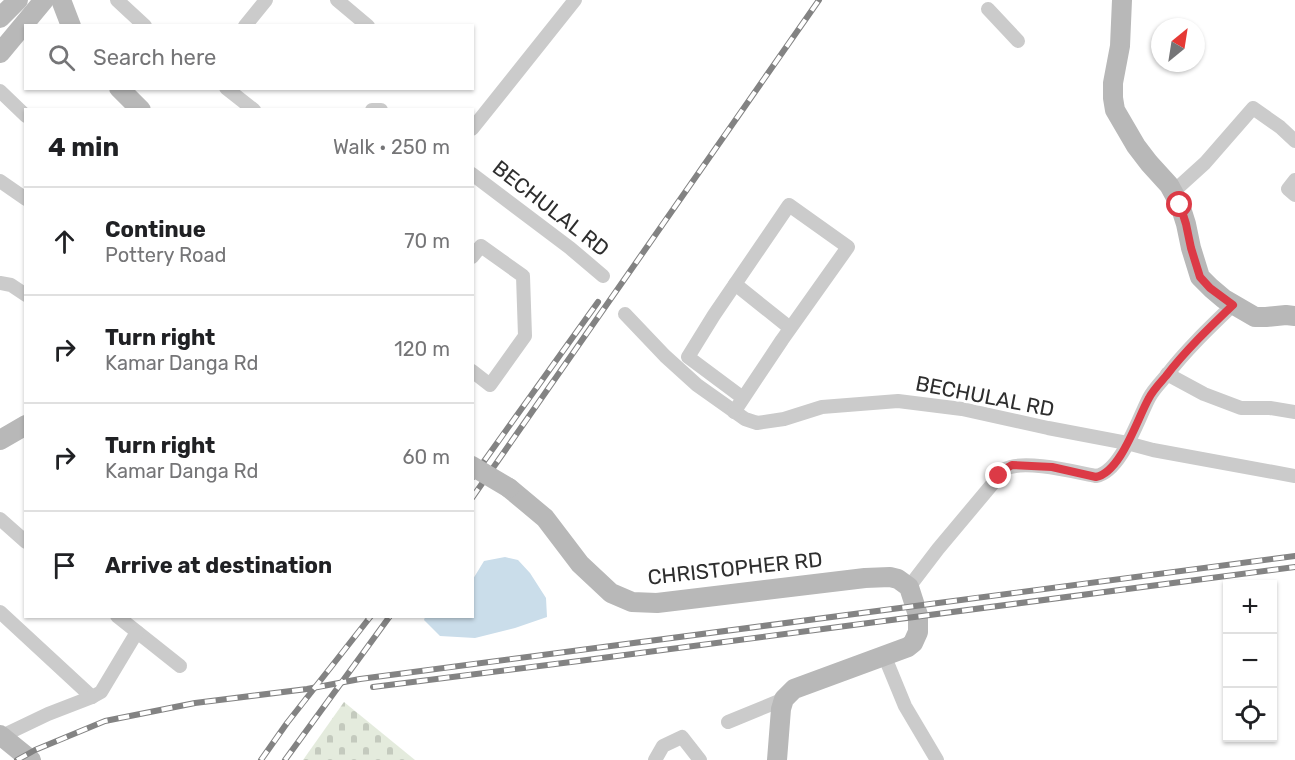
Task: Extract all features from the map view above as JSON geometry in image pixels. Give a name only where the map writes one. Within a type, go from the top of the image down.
[{"type":"street","points":[[0,18],[18,0]]},
{"type":"street","points":[[0,52],[44,0]]},
{"type":"street","points":[[61,0],[70,24]]},
{"type":"street","points":[[117,0],[143,24]]},
{"type":"street","points":[[247,24],[266,0]]},
{"type":"street","points":[[337,0],[366,24]]},
{"type":"street","points":[[474,126],[574,0]]},
{"type":"street","points":[[1118,5],[1119,46],[1113,82],[1115,110],[1136,146],[1169,185],[1180,205],[1200,277],[1210,288],[1233,305],[1255,317],[1295,316]]},
{"type":"street","points":[[988,9],[1018,41]]},
{"type":"street","points":[[121,90],[139,108]]},
{"type":"street","points":[[229,90],[251,108]]},
{"type":"street","points":[[0,91],[24,114]]},
{"type":"street","points":[[1173,192],[1205,163],[1253,108],[1295,141]]},
{"type":"street","name":"BECHULAL RD","points":[[474,176],[570,248],[603,276]]},
{"type":"street","points":[[0,180],[24,198]]},
{"type":"street","points":[[1295,180],[1288,189],[1295,195]]},
{"type":"street","points":[[734,412],[848,247],[789,205],[688,357],[743,398]]},
{"type":"street","points":[[474,254],[481,246],[523,276],[525,336],[490,385],[474,373]]},
{"type":"street","points":[[0,283],[11,285],[24,294]]},
{"type":"street","points":[[735,284],[790,328]]},
{"type":"street","points":[[728,722],[784,699],[794,689],[908,647],[918,632],[918,615],[909,587],[1005,469],[1012,465],[1052,467],[1096,477],[1112,468],[1150,395],[1188,349],[1233,305]]},
{"type":"street","name":"BECHULAL RD","points":[[625,314],[665,356],[697,385],[745,419],[757,423],[784,419],[822,407],[898,401],[962,409],[1048,429],[1295,476]]},
{"type":"street","points":[[1167,375],[1204,394],[1241,408],[1270,408],[1295,412]]},
{"type":"street","points":[[0,440],[24,426]]},
{"type":"street","name":"CHRISTOPHER RD","points":[[474,467],[509,488],[545,518],[580,564],[611,593],[633,602],[657,603],[865,578],[890,577],[898,579],[909,587]]},
{"type":"street","points":[[0,519],[24,540]]},
{"type":"street","points":[[0,612],[92,697]]},
{"type":"street","points":[[120,618],[180,666]]},
{"type":"street","points":[[31,760],[1,735],[102,691],[137,632]]},
{"type":"street","points":[[884,656],[905,706],[937,760]]},
{"type":"street","points":[[777,760],[781,709],[784,699]]},
{"type":"street","points":[[656,760],[663,746],[682,737],[700,760]]},
{"type":"green space","points":[[344,702],[415,760],[303,760]]},
{"type":"water","points":[[505,557],[518,560],[530,573],[546,598],[547,617],[475,638],[440,636],[424,620],[425,618],[474,618],[474,577],[484,561]]},
{"type":"railway","points":[[474,495],[819,0]]},
{"type":"railway","points":[[474,475],[598,302]]},
{"type":"railway","points":[[17,760],[35,750],[105,721],[195,703],[307,689],[360,679],[1295,556]]},
{"type":"railway","points":[[373,687],[1295,567]]},
{"type":"railway","points":[[261,760],[369,618]]},
{"type":"railway","points":[[285,760],[389,618]]},
{"type":"route","points":[[999,476],[1012,465],[1052,467],[1096,477],[1112,468],[1150,395],[1188,349],[1233,305],[1210,288],[1200,277],[1180,205]]}]
